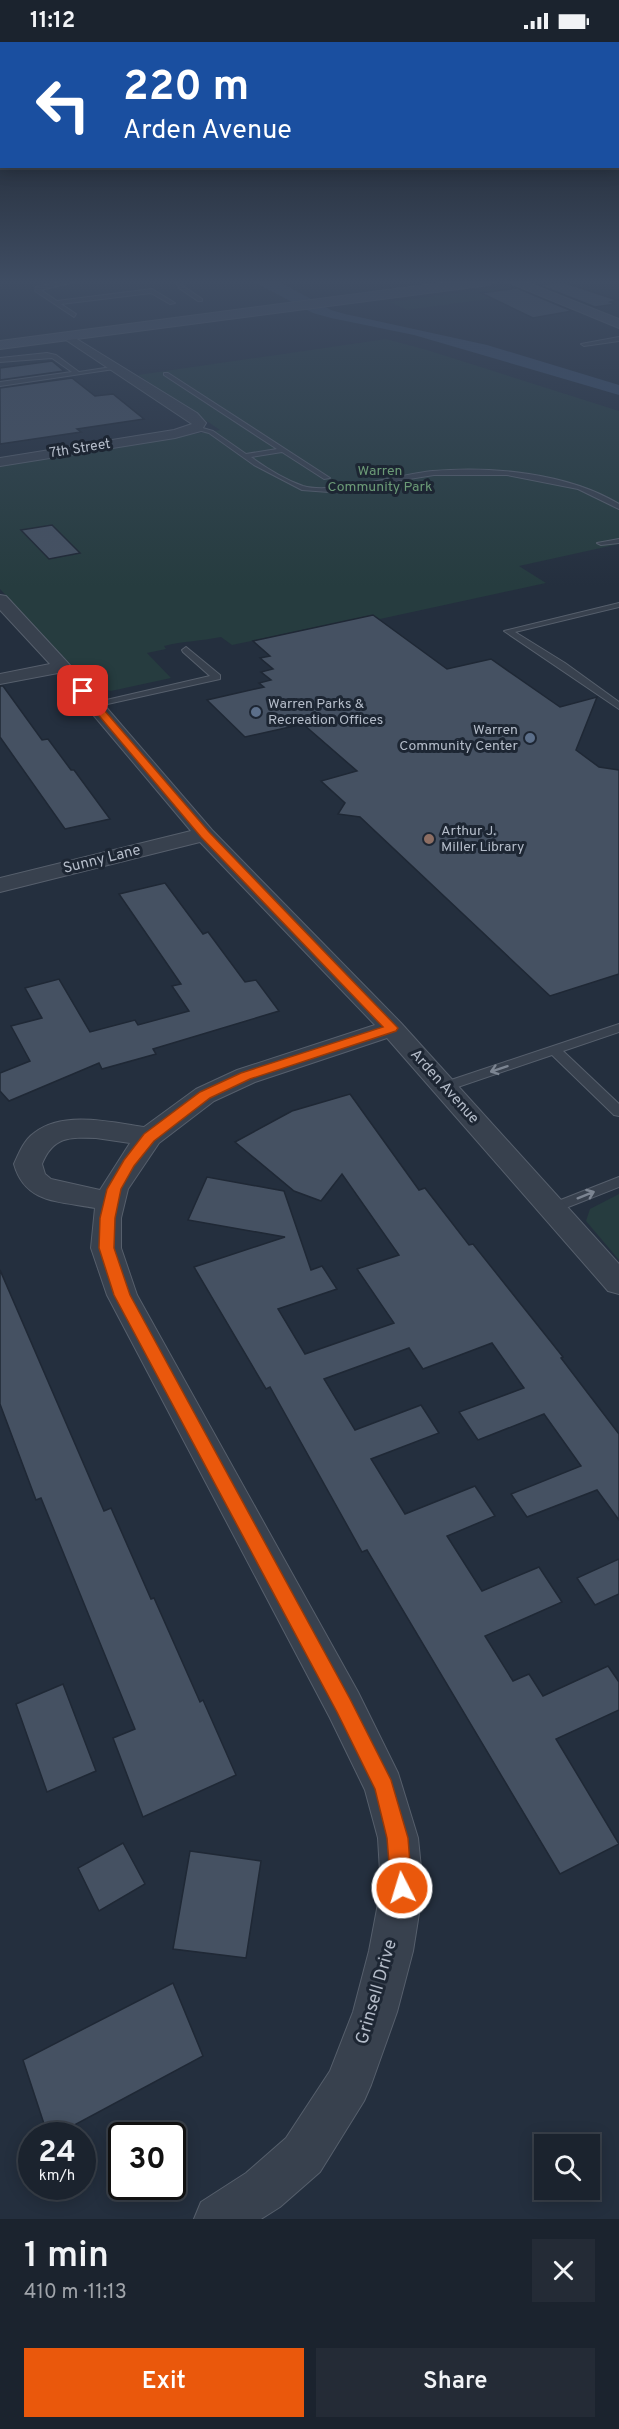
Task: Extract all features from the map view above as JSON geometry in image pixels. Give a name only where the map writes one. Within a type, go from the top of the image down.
[{"type":"street","points":[[140,383],[192,416],[199,423],[196,428]]},
{"type":"street","name":"7th Street","points":[[0,462],[176,434],[196,428]]},
{"type":"street","name":"Arden Avenue","points":[[0,600],[62,667],[205,834],[392,1028],[619,1283]]},
{"type":"street","points":[[0,679],[62,667]]},
{"type":"street","name":"Sunny Lane","points":[[0,885],[205,834]]},
{"type":"street","name":"Grinsell Drive","points":[[218,2219],[263,2190],[303,2156],[348,2085],[375,2012],[391,1951],[402,1888],[398,1838],[384,1787],[344,1705],[122,1295],[106,1248],[107,1218],[114,1189],[129,1163],[149,1137],[205,1095],[246,1076],[392,1028]]},
{"type":"street","points":[[111,1202],[42,1187],[32,1178],[28,1164],[36,1147],[47,1136],[72,1129],[109,1130],[149,1137]]},
{"type":"lane","points":[[179,383],[326,478]]},
{"type":"lane","points":[[196,428],[211,432],[290,483],[314,490],[434,473],[487,472],[529,475],[580,487],[619,507]]},
{"type":"lane","points":[[245,456],[282,450]]},
{"type":"lane","points":[[601,543],[619,541]]},
{"type":"lane","points":[[619,605],[508,631],[562,665],[619,706]]},
{"type":"lane","points":[[94,704],[217,678],[186,650]]},
{"type":"lane","points":[[444,1087],[619,1028]]},
{"type":"lane","points":[[554,1050],[616,1105]]},
{"type":"lane","points":[[553,1208],[619,1182]]},
{"type":"green space","name":"Warren Community Park","points":[[149,383],[530,383],[619,411],[619,544],[519,566],[546,583],[380,619],[373,615],[232,645],[221,637],[164,646],[166,649],[147,653],[171,678],[111,691],[91,686],[0,589],[0,463],[220,430]]},
{"type":"green space","points":[[619,1194],[619,1260],[586,1221],[590,1209]]},
{"type":"water","points":[[577,383],[611,383],[619,385],[619,395]]},
{"type":"building","points":[[39,383],[78,383],[95,396],[113,394],[144,419],[77,429],[81,432],[0,444],[0,388]]},
{"type":"building","points":[[52,525],[80,553],[49,559],[21,530]]},
{"type":"building","name":"Warren Community Center","points":[[373,615],[447,669],[491,659],[560,707],[597,697],[576,750],[599,767],[619,770],[619,974],[550,996],[360,817],[338,814],[345,803],[321,781],[357,771],[303,724],[245,737],[207,700],[264,687],[259,683],[271,680],[261,672],[273,669],[260,658],[270,656],[253,641]]},
{"type":"building","points":[[0,686],[3,686],[42,740],[48,739],[71,770],[74,770],[110,819],[65,829],[0,737]]},
{"type":"building","points":[[165,883],[203,934],[208,932],[245,982],[256,980],[279,1011],[153,1049],[156,1054],[102,1069],[99,1063],[9,1101],[0,1091],[0,1073],[30,1061],[11,1026],[42,1018],[25,988],[59,979],[90,1032],[135,1020],[138,1025],[189,1011],[172,986],[181,984],[119,894]]},
{"type":"building","points":[[350,1094],[419,1190],[425,1188],[469,1245],[473,1244],[563,1357],[561,1358],[619,1434],[619,1520],[597,1490],[527,1517],[511,1494],[581,1466],[544,1414],[478,1440],[459,1412],[524,1388],[492,1343],[423,1369],[409,1348],[324,1379],[355,1430],[421,1405],[439,1433],[371,1459],[405,1514],[475,1486],[495,1516],[447,1536],[482,1591],[539,1567],[562,1602],[485,1636],[513,1681],[529,1674],[543,1696],[608,1666],[619,1682],[619,1710],[556,1739],[619,1844],[560,1874],[367,1550],[362,1552],[270,1387],[266,1389],[194,1267],[285,1237],[188,1220],[207,1177],[284,1191],[311,1270],[322,1266],[337,1289],[278,1309],[305,1354],[394,1323],[357,1269],[399,1255],[342,1174],[321,1201],[294,1191],[235,1142],[292,1111]]},
{"type":"building","points":[[0,1270],[104,1511],[111,1508],[151,1599],[154,1598],[200,1702],[203,1700],[236,1775],[143,1817],[113,1738],[135,1729],[41,1498],[36,1500],[0,1404]]},
{"type":"building","points":[[619,1559],[619,1594],[595,1605],[577,1578]]},
{"type":"building","points":[[63,1684],[96,1771],[47,1792],[16,1704]]},
{"type":"building","points":[[123,1843],[145,1884],[99,1911],[78,1868]]},
{"type":"building","points":[[190,1851],[261,1861],[246,1958],[173,1949]]},
{"type":"building","points":[[173,1983],[203,2056],[80,2122],[43,2122],[23,2060]]},
{"type":"place","name":"Warren Parks & Recreation Offices","points":[[256,712]]},
{"type":"place","name":"Warren Community Center","points":[[530,738]]},
{"type":"place","name":"Arthur J. Miller Library","points":[[429,839]]},
{"type":"route","points":[[83,691],[205,834],[392,1028],[246,1076],[205,1095],[149,1137],[129,1163],[114,1189],[107,1218],[106,1248],[122,1295],[344,1705],[384,1787],[398,1838],[402,1888]]}]
